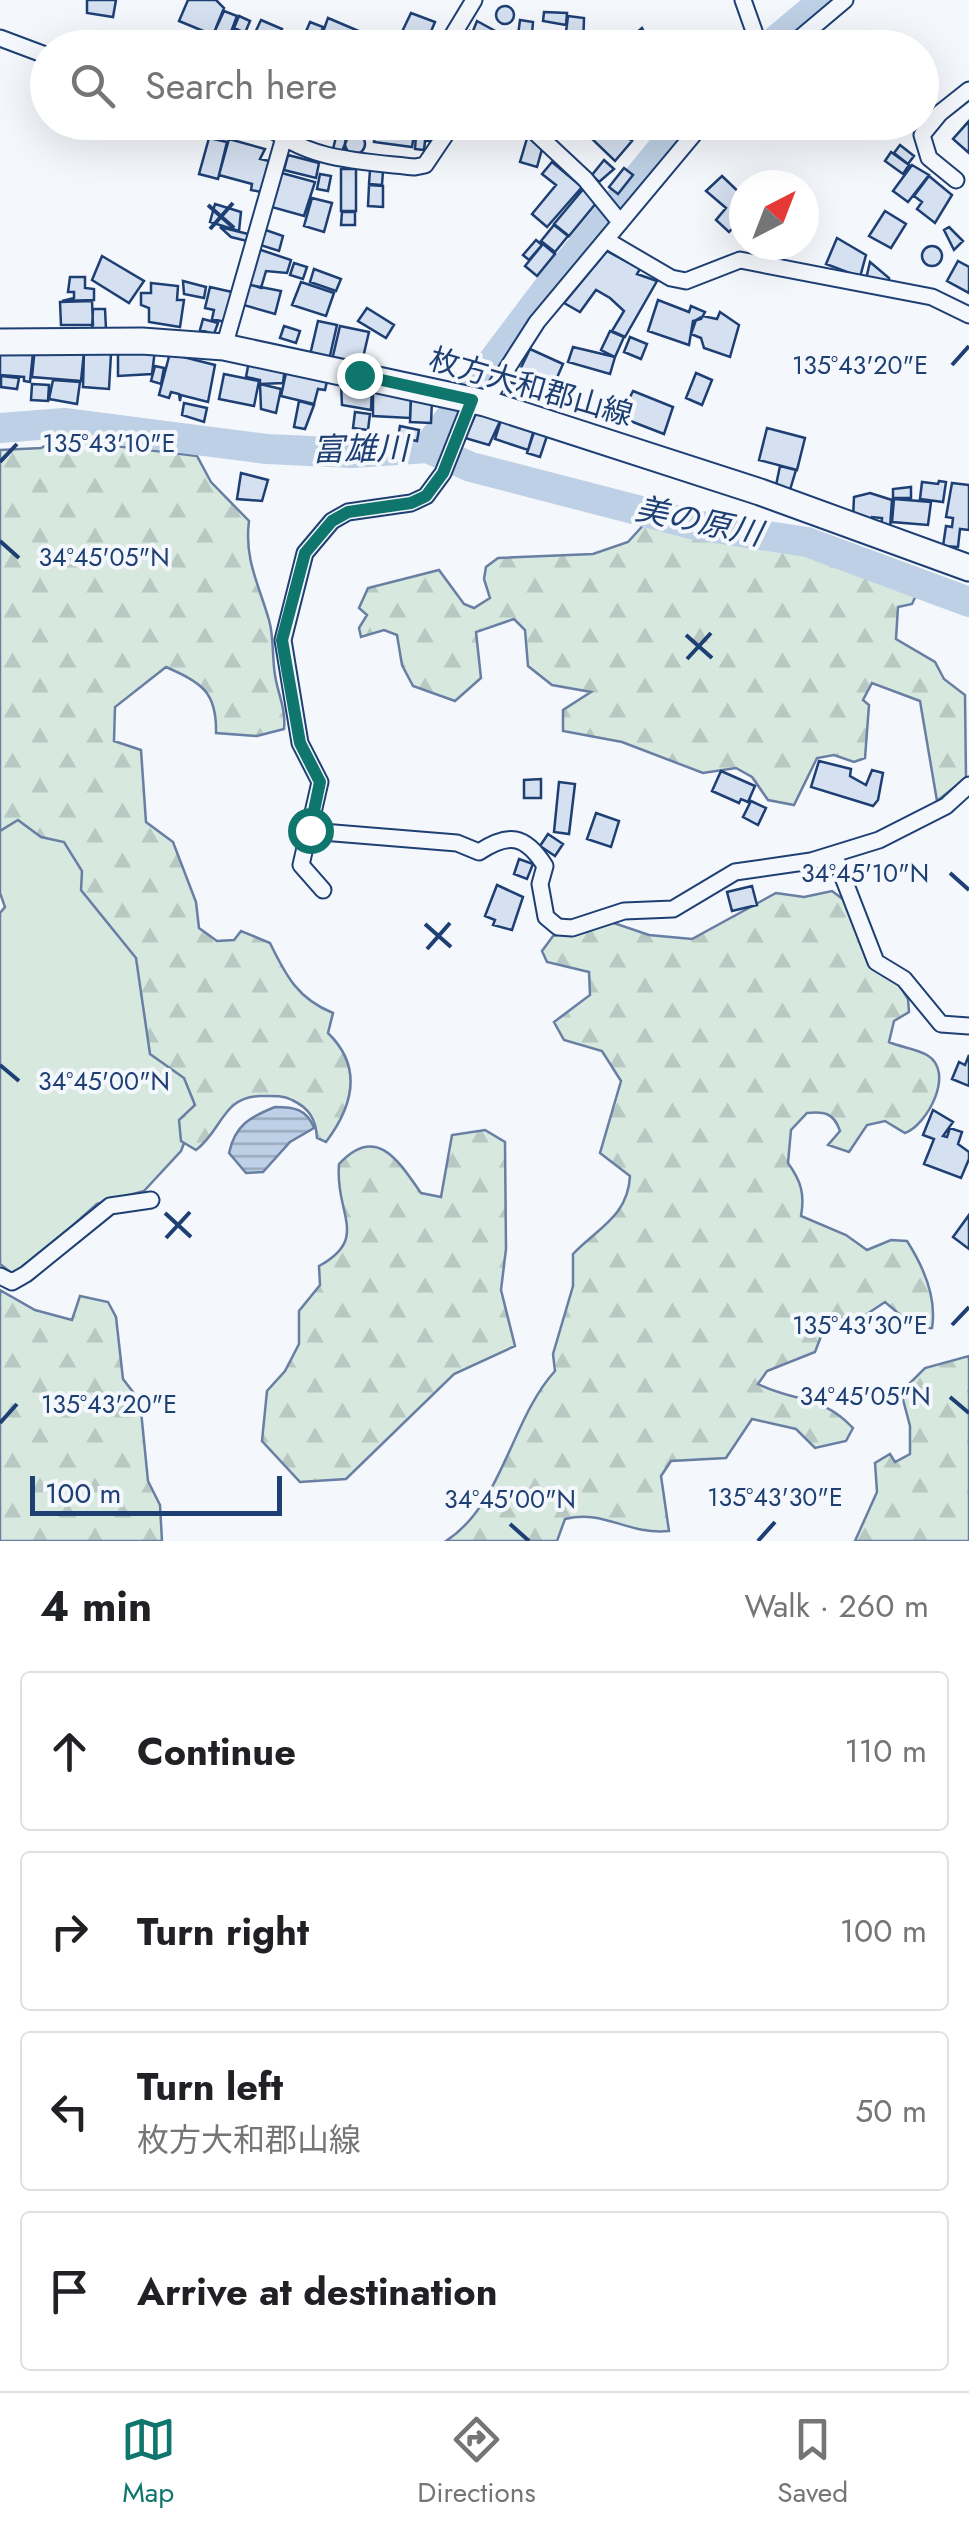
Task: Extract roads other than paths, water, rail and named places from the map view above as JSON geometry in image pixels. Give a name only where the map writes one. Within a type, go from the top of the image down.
[{"type":"main road","name":"枚方大和郡山線","points":[[0,342],[142,341],[224,347],[478,402],[760,492],[969,568]]},
{"type":"street","points":[[456,30],[474,0]]},
{"type":"street","points":[[742,0],[753,30]]},
{"type":"street","points":[[809,30],[845,0]]},
{"type":"street","points":[[0,38],[30,49]]},
{"type":"street","points":[[939,114],[969,90]]},
{"type":"street","points":[[224,347],[283,141],[310,153],[415,168],[425,165],[442,140]]},
{"type":"street","points":[[543,140],[585,179],[620,222]]},
{"type":"street","points":[[323,890],[301,864],[320,782],[300,743],[282,640],[305,553],[332,521],[348,512],[411,503],[426,496],[443,473],[478,402],[537,322],[689,140]]},
{"type":"street","points":[[924,140],[929,158],[956,180]]},
{"type":"street","points":[[606,240],[686,282],[740,260],[796,268],[889,292],[932,297],[969,315]]},
{"type":"street","points":[[310,830],[457,844],[479,852],[500,838],[516,839],[537,853],[545,866],[540,884],[546,917],[558,928],[572,928],[624,911],[673,909],[734,872],[834,854],[879,840],[922,819],[969,785]]},
{"type":"street","points":[[834,854],[876,962],[904,979],[940,1024],[969,1026]]},
{"type":"street","points":[[0,1276],[12,1282],[26,1274],[110,1206],[151,1200]]},
{"type":"water","points":[[275,1107],[299,1110],[314,1128],[290,1142],[263,1172],[246,1173],[229,1153],[235,1135],[245,1123]]},
{"type":"waterway","name":"富雄川","points":[[788,30],[824,0]]},
{"type":"waterway","name":"富雄川","points":[[427,448],[548,288],[669,140]]},
{"type":"waterway","name":"美の原川","points":[[0,428],[64,423],[267,449],[353,453],[427,448],[471,467],[695,525],[807,542],[969,602]]}]
